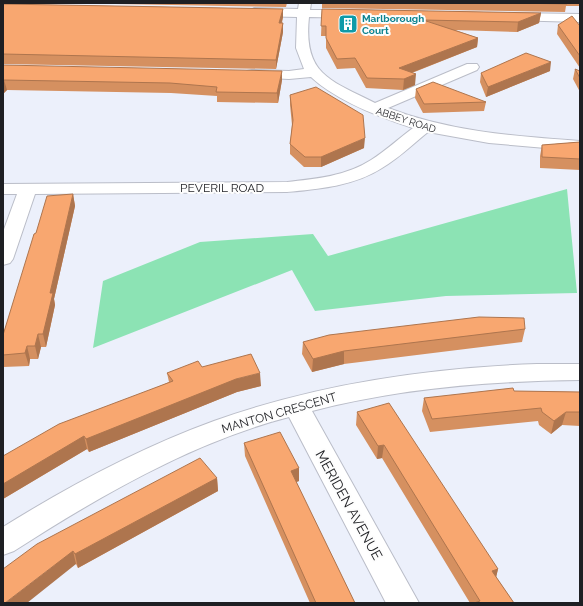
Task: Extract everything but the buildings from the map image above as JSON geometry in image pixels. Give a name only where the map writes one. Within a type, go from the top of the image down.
[{"type":"street","points":[[240,12],[304,8],[365,14]]},
{"type":"street","name":"ABBEY ROAD","points":[[304,8],[301,40],[307,62],[315,72],[334,87],[373,109],[424,127],[482,138],[580,146]]},
{"type":"street","points":[[495,16],[580,18]]},
{"type":"street","points":[[373,109],[472,67]]},
{"type":"street","points":[[239,74],[289,75],[315,72]]},
{"type":"street","name":"PEVERIL ROAD","points":[[3,189],[287,187],[338,180],[367,169],[424,127]]},
{"type":"street","points":[[3,259],[28,189]]},
{"type":"street","name":"MANTON CRESCENT","points":[[3,542],[39,519],[98,486],[173,450],[240,422],[296,406],[387,385],[482,374],[580,372]]},
{"type":"street","name":"MERIDEN AVENUE","points":[[296,406],[403,603]]},
{"type":"green space","points":[[567,189],[577,293],[446,296],[315,311],[292,270],[93,348],[103,281],[200,242],[313,234],[328,256]]},
{"type":"place","name":"Marlborough Court","points":[[348,24]]}]
